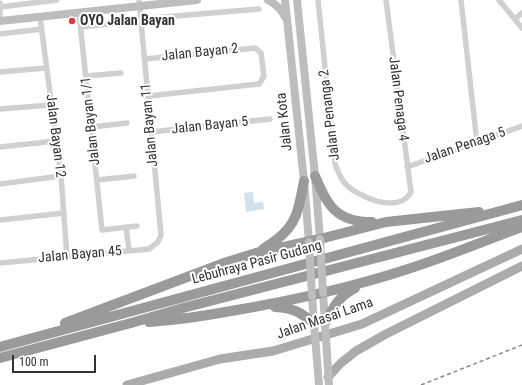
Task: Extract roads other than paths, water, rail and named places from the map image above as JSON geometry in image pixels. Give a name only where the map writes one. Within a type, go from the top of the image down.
[{"type":"highway","points":[[315,176],[324,197],[331,207],[341,215],[360,222],[386,222],[522,205]]},
{"type":"highway","points":[[256,253],[284,235],[291,226],[299,206],[304,181]]},
{"type":"highway","name":"Lebuhraya Pasir Gudang","points":[[0,347],[522,205]]},
{"type":"highway","name":"Lebuhraya Pasir Gudang","points":[[0,358],[183,308],[522,220]]},
{"type":"highway","points":[[34,338],[60,325],[227,262],[256,253],[309,242],[386,222]]},
{"type":"highway","points":[[131,323],[168,321],[312,296],[368,282],[410,269],[522,227]]},
{"type":"highway","points":[[325,323],[338,300],[349,292],[368,282]]},
{"type":"highway","points":[[261,306],[284,307],[295,310],[304,314],[314,324]]},
{"type":"main road","points":[[0,21],[79,13],[139,3],[196,0]]},
{"type":"main road","points":[[268,0],[276,4],[281,9],[287,20]]},
{"type":"main road","name":"Jalan Kota","points":[[285,0],[304,181],[319,385]]},
{"type":"main road","name":"Jalan Kota","points":[[297,0],[315,176],[329,381]]},
{"type":"main road","name":"Jalan Masai Lama","points":[[127,385],[220,359],[273,351],[362,324],[522,249]]},
{"type":"main road","points":[[329,381],[341,363],[386,334],[522,266]]},
{"type":"street","points":[[0,7],[31,1],[57,0]]},
{"type":"street","name":"Jalan Penanga 2","points":[[318,0],[335,164],[343,181],[358,194],[373,201],[389,203],[408,198]]},
{"type":"street","name":"Jalan Penaga 4","points":[[386,0],[411,192],[408,198]]},
{"type":"street","points":[[461,0],[477,143]]},
{"type":"street","points":[[498,0],[522,28]]},
{"type":"street","points":[[0,3],[0,21]]},
{"type":"street","name":"Jalan Bayan 11","points":[[139,3],[161,235],[158,242]]},
{"type":"street","points":[[141,19],[259,9]]},
{"type":"street","name":"Jalan Bayan 1/1","points":[[79,13],[102,230],[126,227]]},
{"type":"street","points":[[515,19],[522,13]]},
{"type":"street","name":"Jalan Bayan 12","points":[[40,17],[61,176],[67,256]]},
{"type":"street","points":[[81,27],[118,23]]},
{"type":"street","points":[[0,34],[42,30]]},
{"type":"street","name":"Jalan Bayan 2","points":[[144,59],[255,48],[261,53],[264,76],[259,84],[148,96]]},
{"type":"street","points":[[0,72],[46,68]]},
{"type":"street","points":[[86,76],[120,73]]},
{"type":"street","points":[[0,109],[51,105]]},
{"type":"street","name":"Jalan Bayan 5","points":[[151,132],[270,119]]},
{"type":"street","points":[[92,127],[127,123]]},
{"type":"street","name":"Jalan Penaga 5","points":[[407,167],[522,126]]},
{"type":"street","points":[[0,146],[56,141]]},
{"type":"street","points":[[0,184],[61,176]]},
{"type":"street","points":[[97,180],[134,176]]},
{"type":"street","points":[[0,220],[64,214]]},
{"type":"street","points":[[129,250],[126,227],[137,226]]},
{"type":"street","name":"Jalan Bayan 45","points":[[0,263],[149,248],[158,242]]},
{"type":"water","points":[[253,192],[254,203],[263,202],[264,209],[246,212],[244,193]]},
{"type":"railway","points":[[421,385],[522,345]]},
{"type":"place","name":"OYO Jalan Bayan","points":[[72,21]]}]
